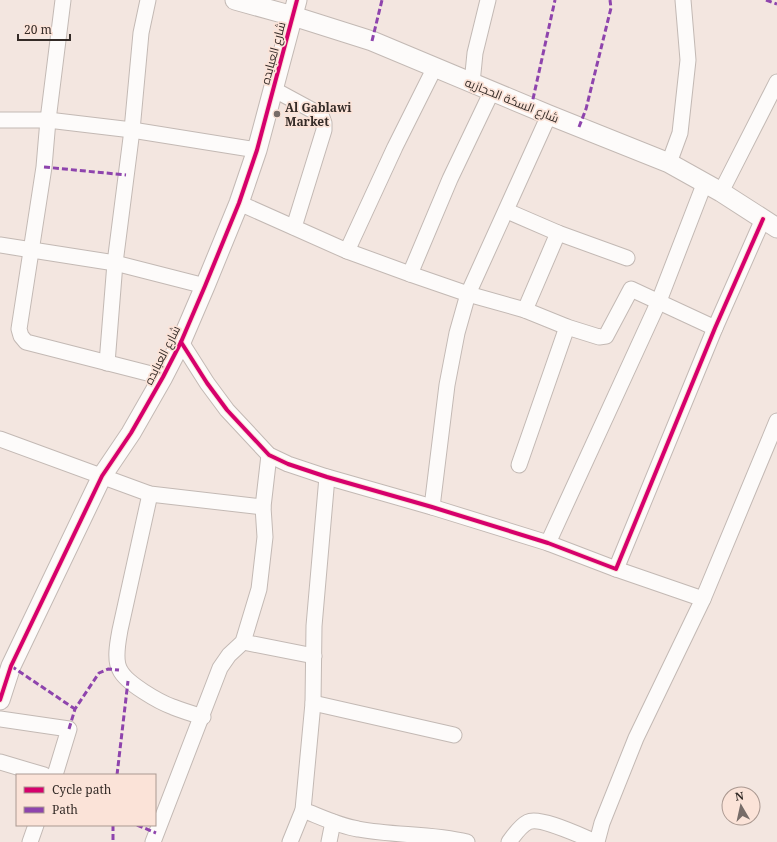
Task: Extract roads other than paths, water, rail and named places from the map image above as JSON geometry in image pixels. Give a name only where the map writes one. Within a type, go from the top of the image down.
[{"type":"street","points":[[63,0],[48,120],[44,167],[19,329],[21,336],[26,342],[163,377]]},
{"type":"street","points":[[107,363],[116,263],[132,130],[141,33],[148,0]]},
{"type":"street","name":"شارع السكة الحجازيه","points":[[235,0],[295,8],[549,115],[669,163],[713,187],[770,224]]},
{"type":"street","points":[[472,83],[475,54],[488,0]]},
{"type":"street","points":[[669,163],[680,132],[688,60],[683,0]]},
{"type":"street","name":"شارع العبابده","points":[[0,700],[10,666],[102,476],[131,433],[163,377],[181,342],[205,286],[239,203],[257,150],[295,8]]},
{"type":"street","points":[[347,251],[395,146],[435,67]]},
{"type":"street","points":[[548,542],[713,187],[777,82]]},
{"type":"street","points":[[274,90],[321,115],[324,123],[324,130],[294,227]]},
{"type":"street","points":[[410,274],[450,179],[492,91]]},
{"type":"street","points":[[432,507],[447,385],[457,333],[468,294],[507,211],[549,115]]},
{"type":"street","points":[[0,120],[48,120],[132,130],[257,150]]},
{"type":"street","points":[[239,203],[347,251],[468,294],[525,310],[567,327],[603,337],[606,336],[631,289],[716,328]]},
{"type":"street","points":[[507,211],[558,233],[627,258]]},
{"type":"street","points":[[616,569],[716,328],[770,224]]},
{"type":"street","points":[[525,310],[558,233]]},
{"type":"street","points":[[0,245],[116,263],[205,286]]},
{"type":"street","points":[[519,465],[567,327]]},
{"type":"street","points":[[181,342],[227,410],[270,455],[288,464],[548,542],[616,569],[703,599]]},
{"type":"street","points":[[508,842],[520,828],[528,822],[537,820],[596,842],[602,823],[636,738],[703,599],[777,421]]},
{"type":"street","points":[[0,439],[150,494],[263,508]]},
{"type":"street","points":[[153,842],[203,717],[220,668],[229,655],[243,642],[259,589],[265,537],[263,508],[270,455]]},
{"type":"street","points":[[290,842],[303,810],[313,703],[316,606],[328,477]]},
{"type":"street","points":[[150,494],[120,630],[117,652],[119,670],[128,681],[172,707],[203,717]]},
{"type":"street","points":[[243,642],[314,656]]},
{"type":"street","points":[[313,703],[454,735]]},
{"type":"street","points":[[0,719],[69,728],[55,774]]},
{"type":"street","points":[[0,762],[41,774]]},
{"type":"street","points":[[303,810],[333,822],[357,829],[451,838],[467,842]]},
{"type":"street","points":[[330,842],[333,822]]},
{"type":"street","points":[[30,842],[36,826]]},
{"type":"place","name":"Al Gablawi Market","points":[[277,114]]}]
